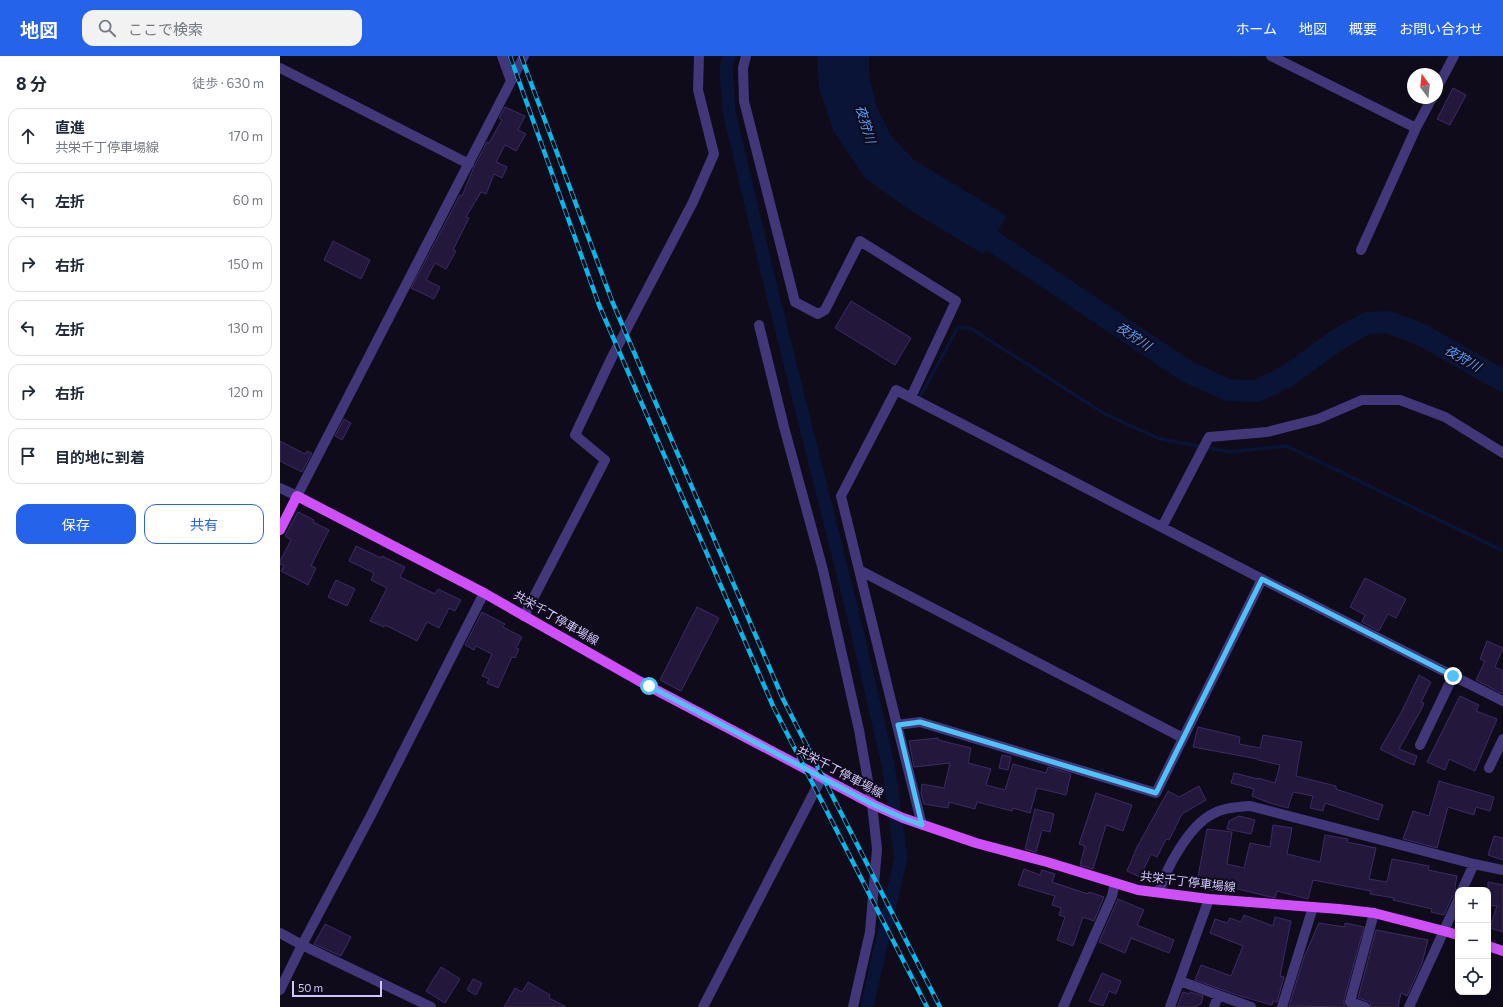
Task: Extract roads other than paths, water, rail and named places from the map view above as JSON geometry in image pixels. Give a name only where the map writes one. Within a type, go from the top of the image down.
[{"type":"main road","name":"共栄千丁停車場線","points":[[297,496],[484,593],[639,681],[872,804],[903,818],[976,843],[1138,890],[1209,899],[1313,907],[1374,914],[1455,934]]},
{"type":"main road","points":[[280,530],[297,496]]},
{"type":"main road","points":[[1491,947],[1503,951]]},
{"type":"street","points":[[502,56],[511,81]]},
{"type":"street","points":[[280,488],[297,496],[524,56]]},
{"type":"street","points":[[524,616],[605,460],[576,436],[612,357],[693,202],[714,154],[698,90],[699,56]]},
{"type":"street","points":[[746,56],[743,68],[744,101],[795,302],[818,314],[825,310],[860,241],[956,301],[911,397]]},
{"type":"street","points":[[1271,56],[1416,128]]},
{"type":"street","points":[[1443,77],[1454,56]]},
{"type":"street","points":[[280,68],[469,164]]},
{"type":"street","points":[[1361,250],[1416,128],[1429,104]]},
{"type":"street","points":[[760,325],[784,427],[823,570],[859,730],[872,804],[877,849],[870,932],[853,1007]]},
{"type":"street","points":[[922,825],[841,496],[896,390],[1262,579],[1503,701]]},
{"type":"street","points":[[1162,527],[1209,437],[1267,432],[1318,419],[1362,400],[1400,400],[1445,416],[1503,453]]},
{"type":"street","points":[[859,570],[1183,738]]},
{"type":"street","points":[[898,725],[920,722],[1156,793],[1262,579]]},
{"type":"street","points":[[280,990],[484,593]]},
{"type":"street","points":[[1420,745],[1453,676]]},
{"type":"street","points":[[1489,768],[1503,738]]},
{"type":"street","points":[[703,1007],[822,777]]},
{"type":"street","points":[[1159,892],[1169,868],[1180,848],[1196,827],[1209,816],[1231,807],[1250,806],[1474,864],[1503,870]]},
{"type":"street","points":[[1463,887],[1474,864]]},
{"type":"street","points":[[1063,1007],[1112,896],[1115,883]]},
{"type":"street","points":[[1170,1007],[1209,899]]},
{"type":"street","points":[[1409,1007],[1455,906]]},
{"type":"street","points":[[1282,1007],[1313,907]]},
{"type":"street","points":[[1365,1007],[1350,1002],[1374,914]]},
{"type":"street","points":[[280,933],[432,1007]]},
{"type":"street","points":[[1180,981],[1251,1007]]},
{"type":"street","points":[[1214,1007],[1218,996]]},
{"type":"water","points":[[817,56],[869,56],[869,76],[877,108],[892,137],[914,160],[1007,216],[983,254],[911,211],[865,178],[834,132],[819,88]]},
{"type":"waterway","points":[[729,56],[726,68],[729,112],[772,292],[853,614],[888,764],[901,857],[867,1007]]},
{"type":"waterway","name":"夜狩川","points":[[967,224],[1188,372],[1228,390],[1257,391],[1286,377],[1337,340],[1367,323],[1388,322],[1422,335],[1503,381]]},
{"type":"waterway","points":[[921,395],[958,327],[972,329],[1105,414],[1160,439],[1230,452],[1287,446],[1503,551]]},
{"type":"railway","points":[[510,56],[599,305],[773,706],[927,1007]]},
{"type":"railway","points":[[521,56],[612,301],[783,699],[940,1007]]}]
